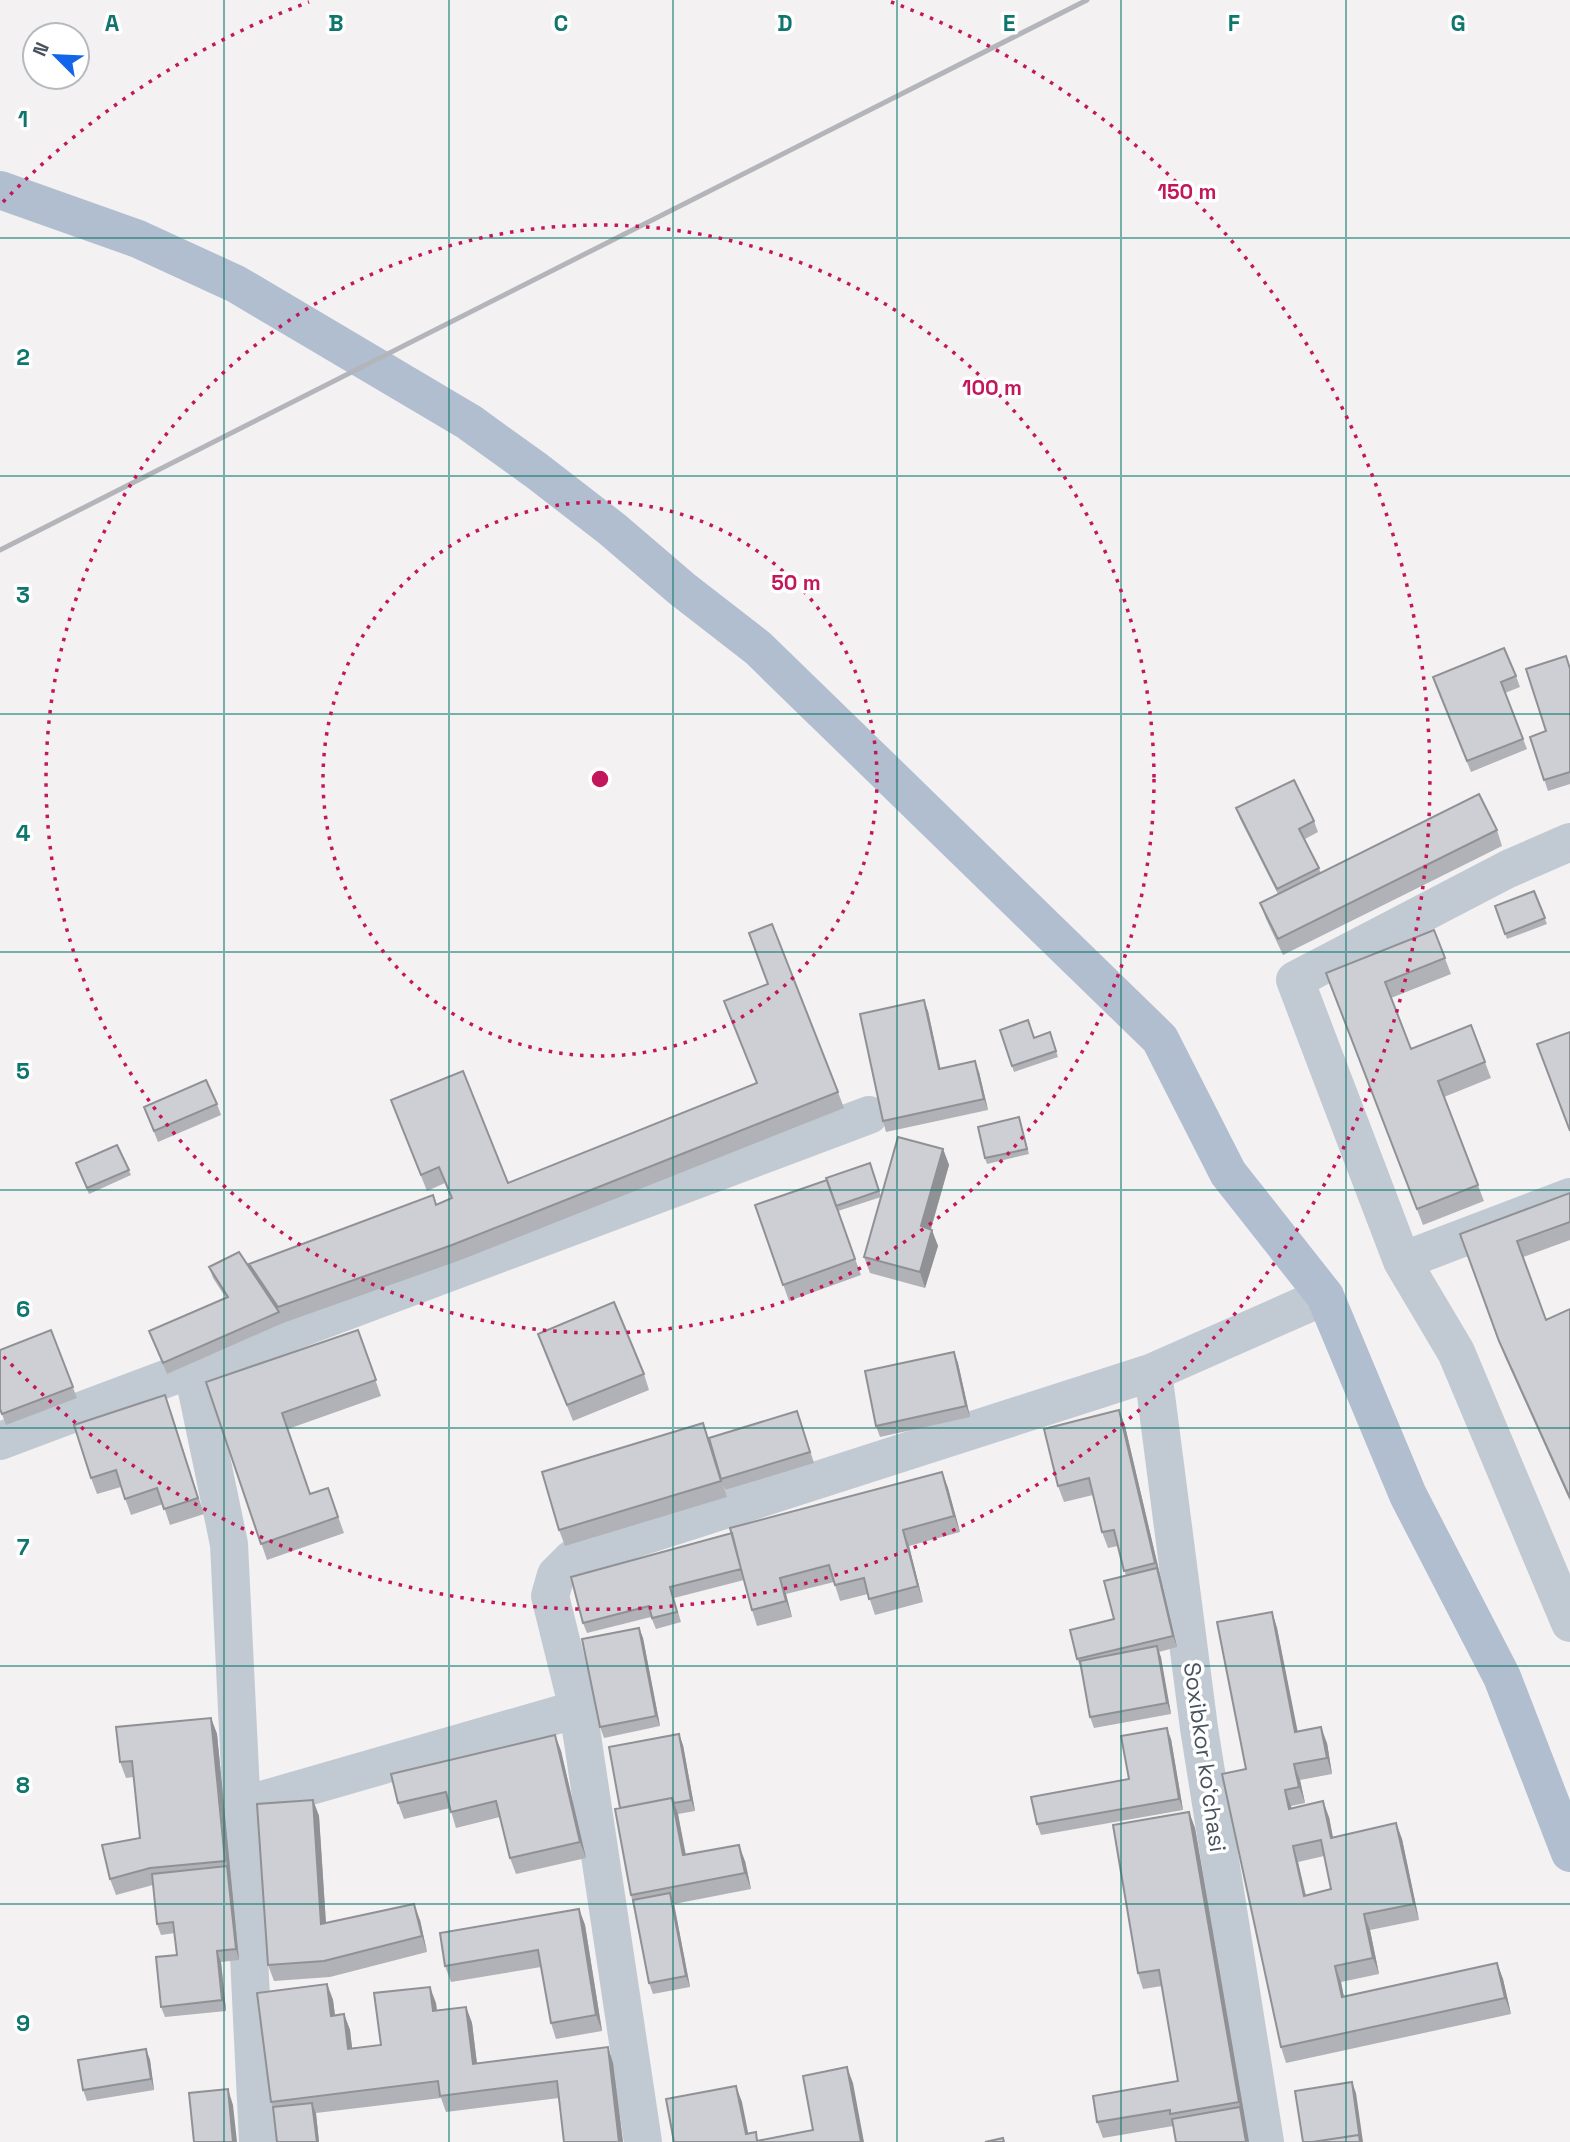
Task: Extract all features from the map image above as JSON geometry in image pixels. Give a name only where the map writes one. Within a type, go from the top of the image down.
[{"type":"main road","points":[[0,191],[138,239],[236,284],[469,422],[612,529],[682,589],[758,648],[1160,1039],[1228,1173],[1325,1296],[1408,1495],[1502,1677],[1567,1836]]},
{"type":"street","points":[[1570,842],[1508,869],[1295,980],[1402,1261],[1456,1352],[1570,1623]]},
{"type":"street","points":[[0,1441],[869,1115]]},
{"type":"street","points":[[1402,1261],[1570,1197]]},
{"type":"street","points":[[643,2142],[579,1709],[550,1596],[555,1575],[572,1559],[1153,1372],[1325,1296]]},
{"type":"street","points":[[192,1367],[229,1544],[258,2142]]},
{"type":"street","name":"Soxibkor koʻchasi","points":[[1153,1372],[1199,1728],[1265,2142]]},
{"type":"street","points":[[241,1806],[579,1709]]},
{"type":"building","points":[[1504,648],[1516,676],[1501,682],[1523,739],[1467,761],[1433,677]]},
{"type":"building","points":[[1566,656],[1570,669],[1570,772],[1544,780],[1530,737],[1546,731],[1526,669]]},
{"type":"building","points":[[1294,780],[1314,821],[1299,829],[1319,868],[1277,889],[1236,808]]},
{"type":"building","points":[[1479,794],[1497,830],[1278,939],[1260,903]]},
{"type":"building","points":[[1534,891],[1545,918],[1505,934],[1495,906]]},
{"type":"building","points":[[772,924],[838,1092],[452,1245],[278,1307],[249,1264],[433,1195],[436,1205],[452,1198],[439,1167],[421,1175],[391,1100],[463,1071],[508,1183],[757,1083],[724,1001],[768,984],[749,933]]},
{"type":"building","points":[[1434,930],[1445,958],[1385,982],[1411,1049],[1471,1025],[1485,1062],[1438,1081],[1478,1185],[1417,1209],[1326,973]]},
{"type":"building","points":[[924,1000],[939,1069],[975,1061],[984,1099],[883,1121],[860,1014]]},
{"type":"building","points":[[1028,1020],[1034,1038],[1050,1032],[1056,1051],[1012,1066],[1000,1030]]},
{"type":"building","points":[[1570,1032],[1570,1131],[1537,1044]]},
{"type":"building","points":[[206,1080],[217,1104],[154,1131],[144,1107]]},
{"type":"building","points":[[1019,1117],[1027,1149],[985,1158],[978,1127]]},
{"type":"building","points":[[898,1137],[943,1149],[921,1226],[932,1230],[920,1272],[864,1257]]},
{"type":"building","points":[[117,1145],[129,1170],[87,1188],[76,1163]]},
{"type":"building","points":[[870,1163],[879,1191],[836,1206],[826,1178]]},
{"type":"building","points":[[827,1180],[855,1259],[783,1285],[755,1205]]},
{"type":"building","points":[[1570,1193],[1570,1222],[1517,1241],[1546,1320],[1570,1309],[1570,1498],[1499,1341],[1460,1234]]},
{"type":"building","points":[[239,1252],[279,1312],[163,1363],[149,1331],[228,1297],[209,1267]]},
{"type":"building","points":[[614,1302],[644,1374],[567,1405],[538,1334]]},
{"type":"building","points":[[51,1330],[73,1387],[2,1414],[0,1350]]},
{"type":"building","points":[[358,1330],[376,1380],[282,1413],[310,1494],[328,1488],[338,1517],[261,1544],[206,1382]]},
{"type":"building","points":[[954,1352],[966,1406],[876,1426],[865,1371]]},
{"type":"building","points":[[165,1395],[198,1498],[164,1509],[157,1488],[125,1499],[116,1470],[91,1478],[74,1425]]},
{"type":"building","points":[[1119,1410],[1155,1563],[1124,1571],[1114,1530],[1102,1532],[1089,1478],[1058,1486],[1044,1429]]},
{"type":"building","points":[[797,1411],[810,1452],[721,1479],[709,1438]]},
{"type":"building","points":[[703,1423],[721,1481],[559,1530],[542,1472]]},
{"type":"building","points":[[942,1472],[954,1516],[903,1530],[918,1586],[869,1599],[864,1578],[835,1585],[829,1565],[780,1578],[786,1601],[752,1610],[730,1528]]},
{"type":"building","points":[[732,1533],[741,1569],[670,1587],[677,1612],[652,1618],[649,1606],[583,1623],[571,1577]]},
{"type":"building","points":[[1157,1568],[1173,1636],[1077,1659],[1070,1630],[1114,1619],[1104,1581]]},
{"type":"building","points":[[1272,1612],[1295,1732],[1321,1727],[1327,1758],[1294,1764],[1299,1787],[1285,1790],[1289,1809],[1323,1801],[1331,1838],[1396,1823],[1414,1904],[1364,1914],[1373,1958],[1335,1966],[1342,1997],[1497,1963],[1505,1998],[1281,2047],[1222,1774],[1246,1769],[1217,1622]],"holes":[[[1321,1840],[1331,1889],[1304,1896],[1293,1846]]]},
{"type":"building","points":[[639,1628],[656,1716],[600,1727],[582,1639]]},
{"type":"building","points":[[1157,1646],[1167,1703],[1090,1717],[1080,1661]]},
{"type":"building","points":[[211,1718],[225,1861],[150,1868],[110,1879],[102,1845],[140,1838],[132,1761],[120,1762],[116,1727]]},
{"type":"building","points":[[1167,1728],[1179,1799],[1037,1824],[1031,1797],[1129,1779],[1121,1736]]},
{"type":"building","points":[[679,1734],[691,1800],[674,1803],[672,1798],[620,1808],[609,1747]]},
{"type":"building","points":[[555,1735],[580,1842],[510,1858],[496,1801],[451,1812],[446,1792],[398,1803],[391,1774]]},
{"type":"building","points":[[672,1798],[683,1855],[739,1845],[745,1873],[631,1895],[615,1809]]},
{"type":"building","points":[[313,1800],[321,1924],[414,1904],[422,1936],[324,1961],[268,1965],[257,1804]]},
{"type":"building","points":[[1189,1812],[1239,2102],[1170,2114],[1170,2110],[1097,2122],[1093,2096],[1178,2081],[1159,1970],[1138,1973],[1113,1825]]},
{"type":"building","points":[[227,1866],[236,1949],[217,1951],[222,2000],[161,2007],[156,1957],[177,1955],[173,1922],[157,1924],[152,1874]]},
{"type":"building","points":[[670,1893],[686,1976],[649,1983],[633,1900]]},
{"type":"building","points":[[579,1909],[596,2015],[551,2023],[538,1950],[445,1966],[440,1933]]},
{"type":"building","points":[[327,1984],[331,2016],[344,2014],[348,2049],[381,2045],[374,1993],[430,1987],[433,2011],[466,2007],[473,2064],[608,2047],[619,2142],[564,2142],[557,2081],[440,2096],[438,2081],[271,2102],[257,1993]]},
{"type":"building","points":[[146,2049],[151,2079],[83,2090],[78,2060]]},
{"type":"building","points":[[847,2067],[861,2142],[674,2142],[666,2099],[736,2086],[746,2134],[756,2132],[757,2141],[813,2130],[803,2076]]},
{"type":"building","points":[[1352,2082],[1360,2140],[1359,2135],[1303,2142],[1295,2091]]},
{"type":"building","points":[[228,2089],[233,2142],[194,2142],[189,2093]]},
{"type":"building","points":[[312,2103],[317,2142],[277,2142],[273,2107]]},
{"type":"building","points":[[1240,2107],[1246,2142],[1176,2142],[1172,2119]]},
{"type":"building","points":[[1359,2135],[1360,2142],[1312,2142]]},
{"type":"building","points":[[1003,2138],[1004,2142],[985,2142]]},
{"type":"railway","points":[[0,550],[1087,0]]}]
